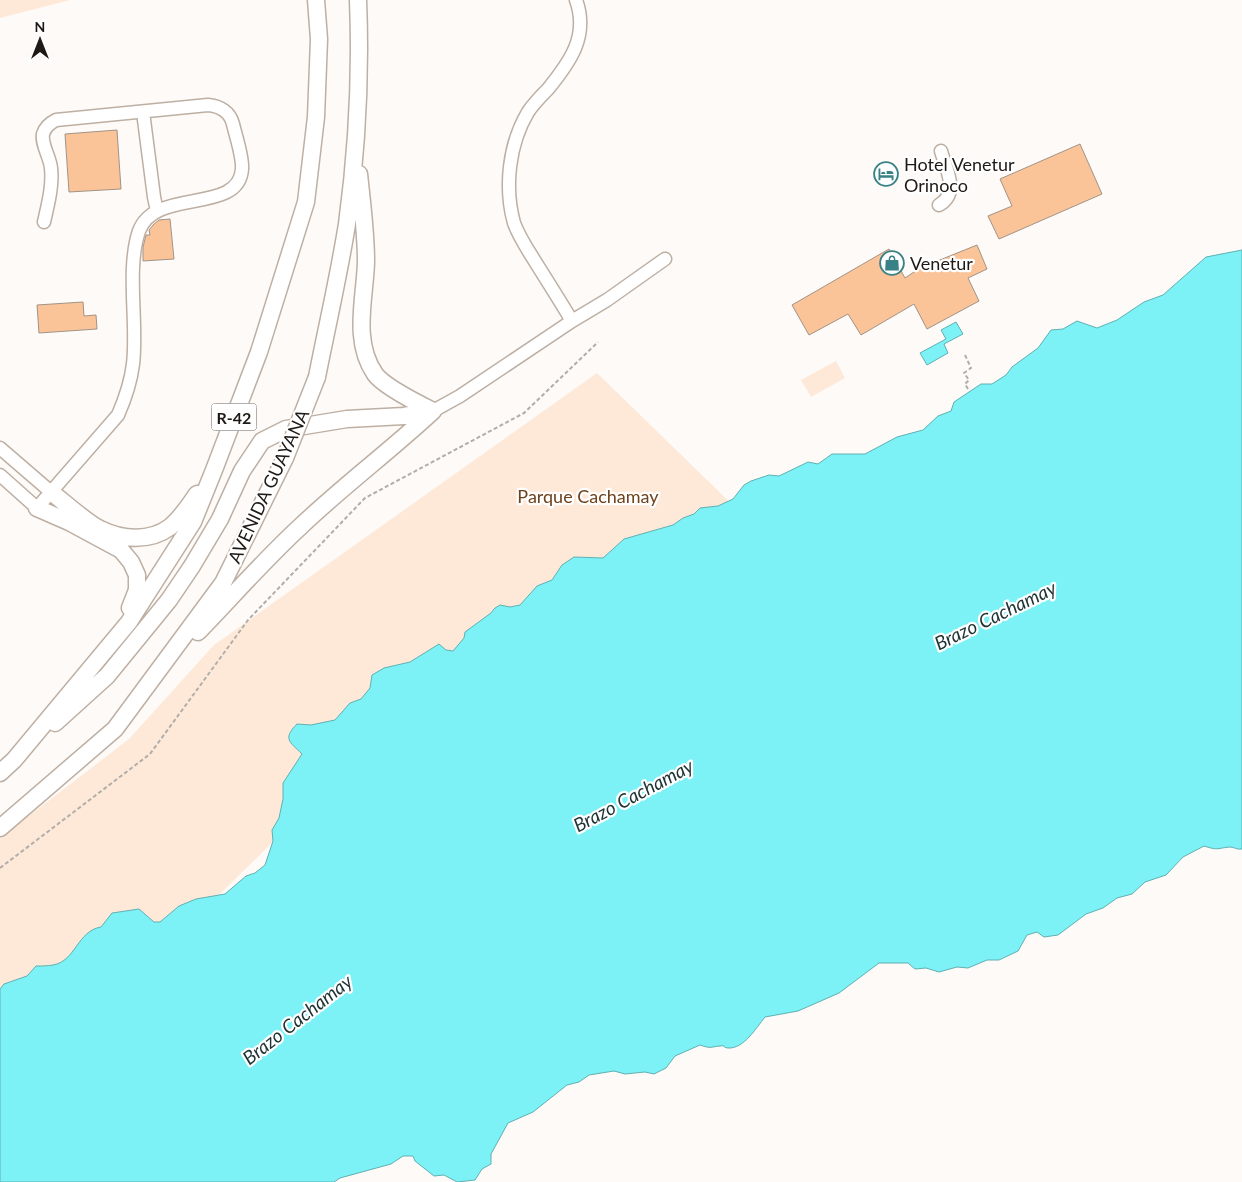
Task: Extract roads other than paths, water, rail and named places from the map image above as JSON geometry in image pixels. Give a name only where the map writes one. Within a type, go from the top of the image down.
[{"type":"main road","name":"R-42","points":[[0,773],[14,760],[129,622],[193,522],[259,352],[306,202],[316,117],[319,39],[316,0]]},
{"type":"main road","name":"AVENIDA GUAYANA","points":[[0,828],[115,729],[224,583],[285,458],[317,377],[346,224],[355,140],[359,33],[358,0]]},
{"type":"main road","points":[[355,140],[366,261],[361,324],[365,353],[376,375],[406,397],[433,411]]},
{"type":"main road","points":[[115,729],[188,643],[300,526],[359,473],[402,440],[433,411]]},
{"type":"main road","points":[[14,760],[107,676],[169,600],[220,519],[242,471],[262,441],[286,429],[347,419],[404,416],[433,411]]},
{"type":"main road","points":[[51,492],[99,529],[135,538],[153,537],[169,528],[181,517],[214,470]]},
{"type":"main road","points":[[38,508],[69,522],[121,550],[131,562],[137,575],[137,590],[130,608],[101,654]]},
{"type":"street","points":[[572,321],[518,234],[512,215],[509,191],[512,154],[522,123],[537,99],[568,63],[576,45],[581,24],[576,0]]},
{"type":"street","points":[[0,475],[38,508],[118,415],[125,399],[133,364],[134,258],[139,231],[144,223],[157,211],[166,206],[231,190],[239,180],[242,168],[232,120],[222,109],[208,105],[56,120],[48,125],[43,138],[51,168],[49,202],[44,222]]},
{"type":"street","points":[[143,112],[157,211]]},
{"type":"street","points":[[939,205],[947,199],[951,186],[941,151]]},
{"type":"street","points":[[433,411],[460,396],[572,321],[607,300],[665,259]]},
{"type":"street","points":[[0,448],[51,492]]},
{"type":"water","name":"Brazo Cachamay","points":[[1242,250],[1242,849],[1230,847],[1215,849],[1204,846],[1183,857],[1166,875],[1145,882],[1132,894],[1117,898],[1103,908],[1086,914],[1058,935],[1044,937],[1037,932],[1027,935],[1018,951],[999,960],[987,960],[968,968],[957,967],[939,972],[926,968],[915,969],[908,963],[879,963],[839,993],[798,1011],[765,1017],[744,1042],[734,1047],[700,1045],[675,1056],[666,1068],[654,1074],[645,1072],[625,1074],[614,1071],[589,1075],[579,1082],[567,1085],[533,1112],[508,1123],[491,1154],[491,1164],[482,1169],[475,1180],[457,1182],[444,1175],[434,1176],[415,1161],[413,1156],[403,1156],[391,1164],[340,1178],[334,1182],[0,1182],[0,989],[4,984],[27,976],[36,966],[51,965],[67,958],[87,934],[101,927],[112,913],[139,909],[154,922],[160,922],[179,906],[196,899],[225,894],[246,876],[255,873],[265,865],[273,841],[272,830],[279,818],[283,799],[283,783],[302,754],[289,740],[292,729],[297,724],[311,725],[335,720],[350,703],[361,699],[370,688],[372,675],[384,668],[410,662],[439,644],[446,650],[453,651],[464,638],[465,632],[495,608],[500,605],[510,607],[520,605],[537,586],[552,580],[562,565],[574,557],[603,558],[624,539],[673,525],[683,518],[694,514],[700,508],[718,506],[733,499],[744,485],[751,481],[769,475],[779,476],[808,462],[818,464],[832,454],[865,454],[897,437],[923,430],[938,416],[951,411],[954,402],[981,384],[992,384],[1006,375],[1012,367],[1038,348],[1051,330],[1063,329],[1077,321],[1097,328],[1117,320],[1144,302],[1163,295],[1206,257]]},
{"type":"water","points":[[956,322],[963,334],[944,344],[948,353],[927,365],[920,353],[946,339],[941,330]]},
{"type":"place","name":"Hotel Venetur Orinoco","points":[[886,174]]},
{"type":"place","name":"Venetur","points":[[892,263]]},
{"type":"park label","name":"Parque Cachamay","points":[[588,496]]}]
